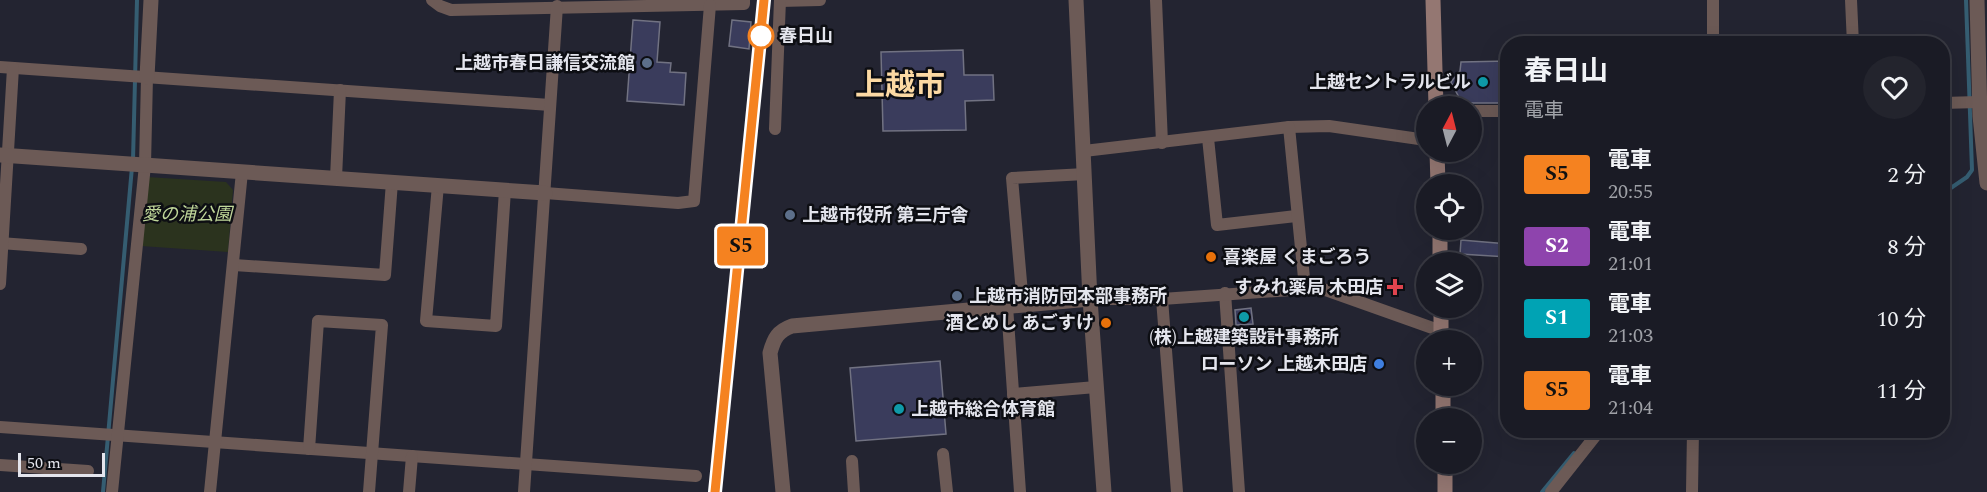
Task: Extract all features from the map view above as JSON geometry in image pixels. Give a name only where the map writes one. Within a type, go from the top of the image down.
[{"type":"main road","points":[[1433,0],[1436,96]]},
{"type":"main road","points":[[1445,474],[1445,492]]},
{"type":"street","points":[[112,492],[145,165],[151,0]]},
{"type":"street","points":[[432,0],[451,10],[557,6],[744,4],[744,0]]},
{"type":"street","points":[[775,129],[780,0],[820,0]]},
{"type":"street","points":[[1076,0],[1090,299],[1104,492]]},
{"type":"street","points":[[1156,0],[1162,143]]},
{"type":"street","points":[[1713,0],[1713,36]]},
{"type":"street","points":[[1851,0],[1853,36]]},
{"type":"street","points":[[1977,0],[1979,102],[1987,183]]},
{"type":"street","points":[[4,155],[678,202],[694,201],[710,5]]},
{"type":"street","points":[[524,492],[557,6]]},
{"type":"street","points":[[0,67],[550,105]]},
{"type":"street","points":[[0,284],[4,155],[13,68]]},
{"type":"street","points":[[336,178],[340,90]]},
{"type":"street","points":[[1950,103],[1979,102]]},
{"type":"street","points":[[1482,111],[1500,111]]},
{"type":"street","points":[[1084,151],[1288,127],[1329,126],[1416,139]]},
{"type":"street","points":[[1288,127],[1305,288]]},
{"type":"street","points":[[1208,138],[1217,225],[1296,216]]},
{"type":"street","points":[[210,492],[242,172]]},
{"type":"street","points":[[1020,492],[1013,393],[1015,306],[1012,178],[1085,174]]},
{"type":"street","points":[[234,265],[385,275],[392,182]]},
{"type":"street","points":[[438,185],[426,321],[496,326],[505,190]]},
{"type":"street","points":[[1,243],[81,249]]},
{"type":"street","points":[[783,492],[770,353],[777,334],[792,326],[1090,299],[1162,299],[1320,288],[1346,295],[1427,330]]},
{"type":"street","points":[[1225,293],[1239,492]]},
{"type":"street","points":[[1162,299],[1177,492]]},
{"type":"street","points":[[309,449],[318,321],[382,325],[369,492]]},
{"type":"street","points":[[1013,393],[1096,387]]},
{"type":"street","points":[[0,427],[696,476]]},
{"type":"street","points":[[1551,492],[1594,438]]},
{"type":"street","points":[[1692,492],[1693,438]]},
{"type":"street","points":[[943,454],[947,492]]},
{"type":"street","points":[[409,492],[412,456]]},
{"type":"street","points":[[852,461],[854,492]]},
{"type":"street","points":[[0,465],[88,471]]},
{"type":"green space","name":"愛の浦公園","points":[[147,177],[226,182],[233,190],[228,252],[141,246]]},
{"type":"building","name":"上越市春日謙信交流館","points":[[633,20],[660,22],[657,62],[671,63],[670,72],[686,73],[684,105],[627,101]]},
{"type":"building","name":"春日山","points":[[732,20],[751,22],[749,49],[729,46]]},
{"type":"building","points":[[963,50],[964,75],[993,75],[994,100],[965,101],[966,130],[883,131],[881,52]]},
{"type":"building","name":"上越セントラルビル","points":[[1500,61],[1500,103],[1482,103],[1482,96],[1458,96],[1451,82],[1460,71],[1461,62]]},
{"type":"building","points":[[1461,240],[1500,243],[1500,256],[1482,255],[1482,252],[1460,252]]},
{"type":"building","name":"(株)上越建築設計事務所","points":[[1251,308],[1253,324],[1236,325],[1235,310]]},
{"type":"building","name":"上越市総合体育館","points":[[940,361],[946,434],[856,441],[850,368]]},
{"type":"waterway","points":[[133,160],[137,0]]},
{"type":"waterway","points":[[1950,189],[1967,177],[1972,170],[1966,0]]},
{"type":"waterway","points":[[103,492],[132,167]]},
{"type":"waterway","points":[[1542,492],[1574,453]]},
{"type":"railway","points":[[715,492],[764,0]]},
{"type":"train","name":"S5","points":[[715,492],[729,372],[764,0]]},
{"type":"place","name":"春日山","points":[[761,36]]},
{"type":"place","name":"上越市春日謙信交流館","points":[[647,63]]},
{"type":"place","name":"上越セントラルビル","points":[[1483,82]]},
{"type":"place","name":"上越市役所 第三庁舎","points":[[790,215]]},
{"type":"place","name":"喜楽屋 くまごろう","points":[[1211,257]]},
{"type":"place","name":"すみれ薬局 木田店","points":[[1395,287]]},
{"type":"place","name":"上越市消防団本部事務所","points":[[957,296]]},
{"type":"place","name":"(株)上越建築設計事務所","points":[[1244,317]]},
{"type":"place","name":"酒とめし あごすけ","points":[[1106,323]]},
{"type":"place","name":"ローソン 上越木田店","points":[[1379,364]]},
{"type":"place","name":"上越市総合体育館","points":[[899,409]]},
{"type":"district","name":"上越市","points":[[900,86]]}]
